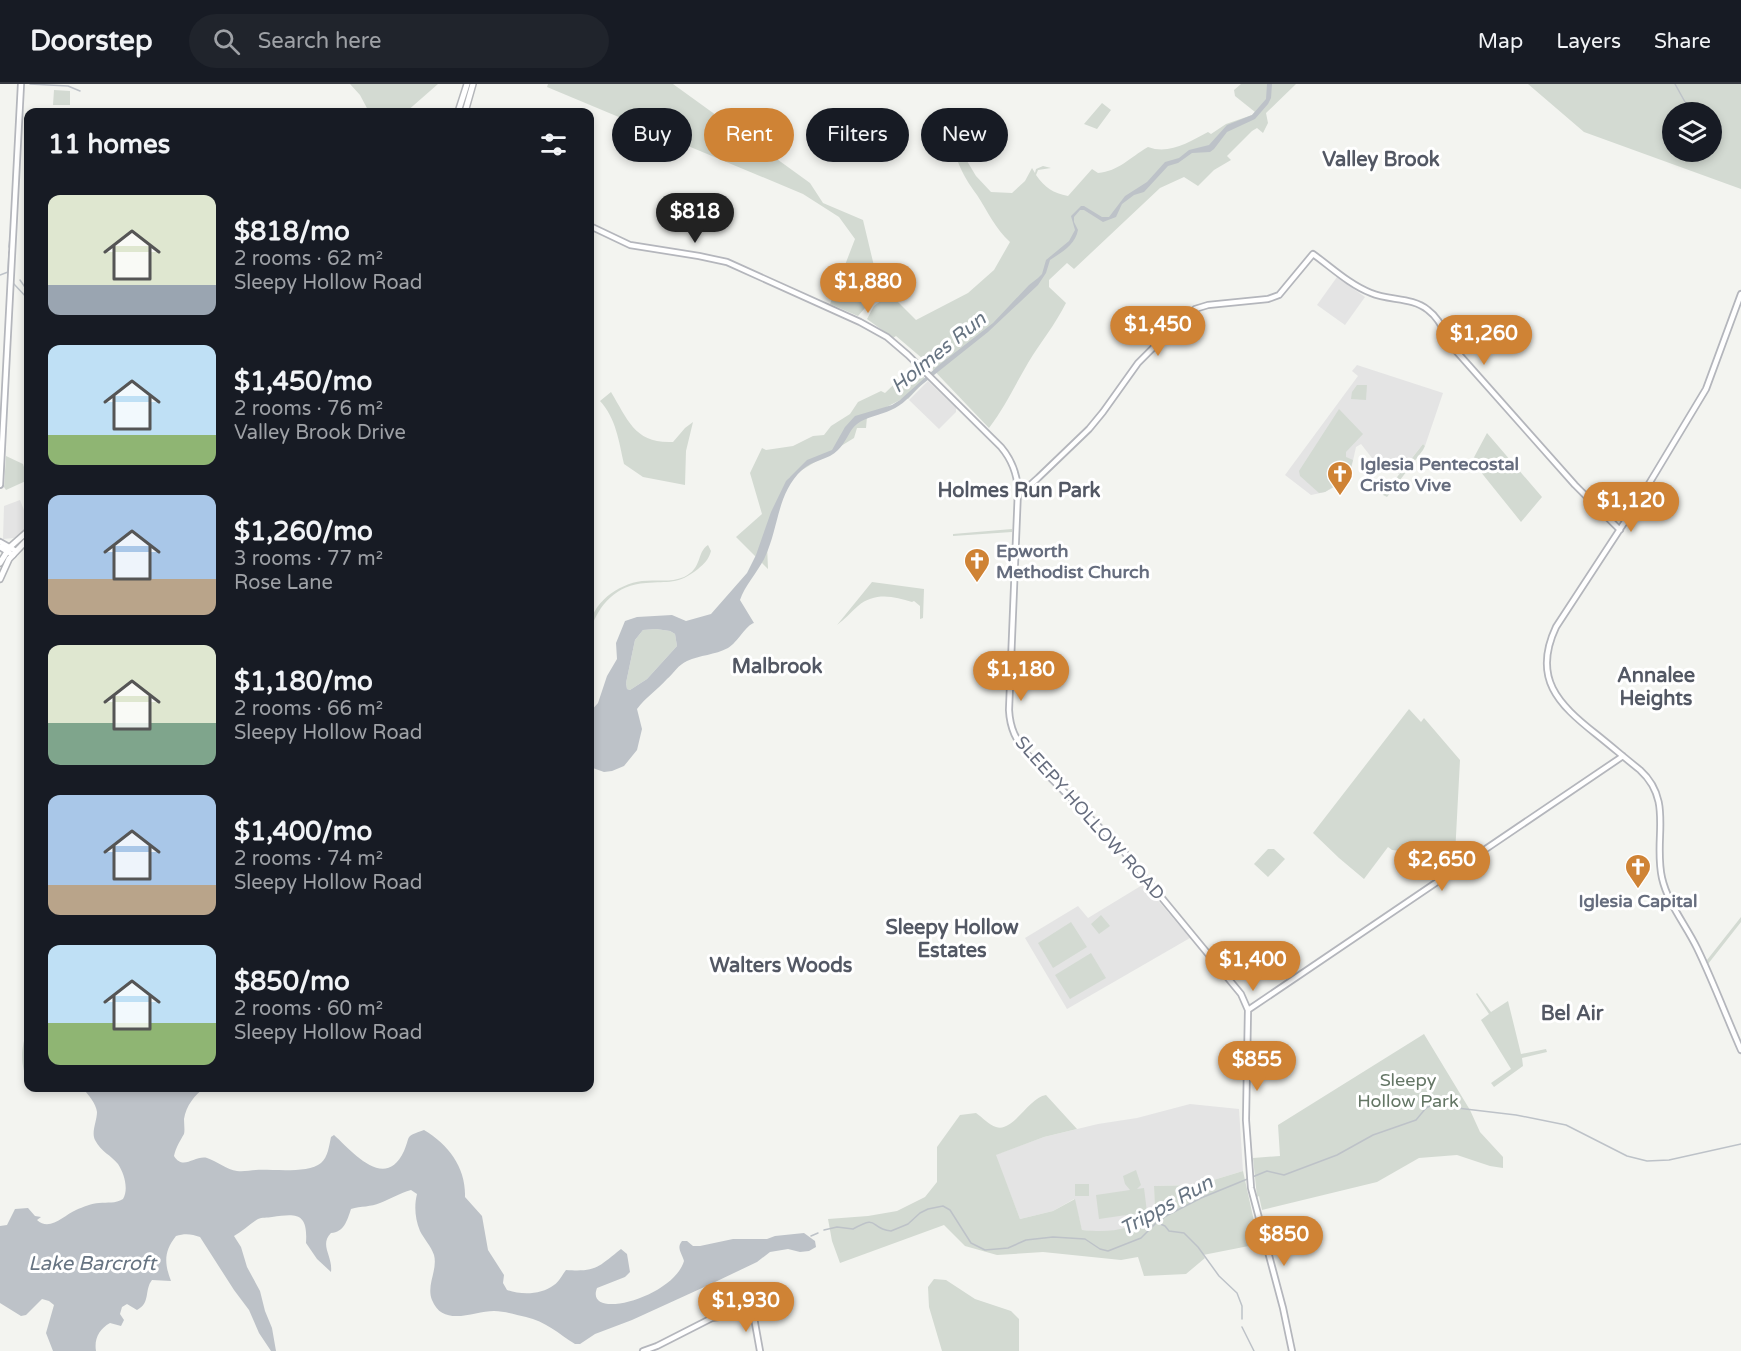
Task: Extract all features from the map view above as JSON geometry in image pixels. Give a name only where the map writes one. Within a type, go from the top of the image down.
[{"type":"main road","points":[[0,485],[21,84]]},
{"type":"main road","points":[[459,108],[467,84]]},
{"type":"main road","points":[[466,108],[473,84]]},
{"type":"main road","points":[[20,129],[24,130]]},
{"type":"main road","name":"SLEEPY HOLLOW ROAD","points":[[594,228],[630,245],[713,258],[748,271],[878,332],[894,343],[924,371],[1007,455],[1015,471],[1018,490],[1009,710],[1013,733],[1028,755],[1131,861],[1235,986],[1248,1010]]},
{"type":"main road","points":[[1018,490],[1028,487],[1089,429],[1138,363],[1180,321],[1195,309],[1208,304],[1279,296],[1313,254],[1363,289],[1382,297],[1415,303],[1430,311],[1438,320],[1456,352],[1575,485],[1620,530]]},
{"type":"main road","points":[[1741,294],[1706,390],[1620,530],[1556,627],[1548,649],[1547,664],[1551,685],[1564,707],[1646,775],[1656,790],[1660,808],[1659,861],[1665,887],[1698,949],[1741,1050]]},
{"type":"main road","points":[[0,563],[24,536]]},
{"type":"main road","points":[[0,579],[11,551],[24,542]]},
{"type":"main road","points":[[0,544],[11,551]]},
{"type":"main road","points":[[1292,1351],[1249,1174],[1246,1120],[1248,1010],[1623,756]]},
{"type":"main road","points":[[644,1351],[712,1318],[753,1312],[760,1351]]},
{"type":"shaded area","points":[[1337,277],[1365,297],[1345,325],[1317,305]]},
{"type":"shaded area","points":[[1357,365],[1443,393],[1425,446],[1423,444],[1399,474],[1387,464],[1372,458],[1361,444],[1356,447],[1350,474],[1345,481],[1325,492],[1311,495],[1285,475],[1358,376],[1352,371]]},
{"type":"shaded area","points":[[928,381],[956,408],[956,412],[939,429],[909,400]]},
{"type":"shaded area","points":[[20,500],[24,510],[24,530],[14,538],[3,539],[4,506]]},
{"type":"shaded area","points":[[1144,884],[1190,938],[1067,1009],[1025,938],[1078,906],[1088,918]]},
{"type":"shaded area","points":[[1190,1104],[1239,1109],[1243,1171],[1197,1185],[1154,1186],[1155,1215],[1133,1226],[1109,1233],[1082,1230],[1074,1199],[1053,1211],[1020,1219],[995,1155],[1044,1137],[1098,1124],[1137,1118]]},
{"type":"green space","points":[[350,84],[438,84],[411,108],[367,108],[360,95]]},
{"type":"green space","points":[[548,84],[673,84],[706,108],[704,108],[704,153],[692,148],[692,108],[612,108],[612,114],[547,87]]},
{"type":"green space","points":[[1241,84],[1296,84],[1266,113],[1268,123],[1263,133],[1257,128],[1252,131],[1227,156],[1231,160],[1214,170],[1198,186],[1184,177],[1160,188],[1074,269],[1067,263],[1049,280],[1049,287],[1066,303],[989,428],[923,359],[896,336],[893,338],[867,319],[874,306],[890,294],[916,320],[968,293],[994,270],[1010,242],[992,220],[958,162],[968,162],[976,176],[991,192],[1012,193],[1025,181],[1032,168],[1035,173],[1036,169],[1043,166],[1051,168],[1038,170],[1036,175],[1050,189],[1068,196],[1092,169],[1098,173],[1112,170],[1148,147],[1164,149],[1179,146],[1208,132],[1211,134],[1226,124],[1252,115],[1255,112],[1235,96],[1234,90]]},
{"type":"green space","points":[[1528,84],[1741,84],[1741,189],[1667,162],[1722,162],[1722,102],[1662,102],[1662,160],[1584,132]]},
{"type":"green space","points":[[54,90],[70,91],[70,105],[53,105]]},
{"type":"green space","points":[[1102,103],[1111,110],[1097,129],[1084,124]]},
{"type":"green space","points":[[726,162],[781,162],[810,183],[823,203],[863,220],[880,291],[858,316],[830,304],[855,239],[839,217],[803,194]]},
{"type":"green space","points":[[913,366],[926,380],[908,399],[906,397],[867,417],[866,428],[857,428],[854,438],[789,478],[767,545],[768,569],[736,537],[762,514],[750,473],[762,448],[766,450],[793,446],[813,436],[824,435],[831,426],[850,414],[858,402],[881,391],[885,393]]},
{"type":"green space","points":[[1357,385],[1367,385],[1366,400],[1351,399],[1352,392]]},
{"type":"green space","points":[[611,392],[628,421],[641,434],[650,439],[673,442],[693,422],[686,451],[685,485],[643,477],[624,464],[610,415],[600,401]]},
{"type":"green space","points":[[1339,409],[1363,434],[1346,452],[1346,457],[1353,460],[1348,478],[1325,492],[1319,493],[1300,476],[1299,471]]},
{"type":"green space","points":[[1487,433],[1542,497],[1521,522],[1472,461]]},
{"type":"green space","points":[[1423,444],[1425,446],[1423,450],[1387,497],[1383,495]]},
{"type":"green space","points":[[6,456],[23,464],[24,482],[6,490],[4,487]]},
{"type":"green space","points":[[1012,529],[1012,532],[953,536],[953,534]]},
{"type":"green space","points":[[708,545],[711,551],[706,561],[685,578],[673,581],[635,585],[617,592],[604,604],[594,621],[594,612],[615,591],[642,581],[674,580],[684,577],[697,565],[704,548]]},
{"type":"green space","points":[[872,582],[924,589],[923,618],[920,619],[920,606],[914,601],[884,596],[864,602],[837,625]]},
{"type":"green space","points":[[656,629],[675,634],[677,646],[647,679],[630,690],[627,689],[626,683],[635,640],[643,630]]},
{"type":"green space","points":[[1409,709],[1421,722],[1424,718],[1460,760],[1455,855],[1452,857],[1392,850],[1388,847],[1364,879],[1313,833]]},
{"type":"green space","points":[[1268,849],[1274,849],[1285,859],[1268,877],[1254,864]]},
{"type":"green space","points":[[1101,915],[1110,926],[1099,934],[1091,924]]},
{"type":"green space","points":[[1741,917],[1741,922],[1708,964],[1707,960]]},
{"type":"green space","points":[[1071,922],[1087,947],[1053,968],[1038,943]]},
{"type":"green space","points":[[1091,953],[1106,978],[1070,999],[1055,975]]},
{"type":"green space","points":[[1477,993],[1491,1012],[1508,1001],[1521,1054],[1546,1049],[1547,1052],[1522,1058],[1523,1066],[1494,1087],[1491,1083],[1511,1069],[1481,1020],[1489,1014]]},
{"type":"green space","name":"Sleepy Hollow Park","points":[[1424,1034],[1470,1110],[1480,1132],[1503,1157],[1503,1168],[1457,1155],[1419,1158],[1377,1182],[1262,1210],[1259,1196],[1257,1197],[1253,1158],[1280,1156],[1278,1125]]},
{"type":"green space","points":[[24,1043],[24,1069],[22,1056]]},
{"type":"green space","points":[[1046,1095],[1077,1129],[1044,1137],[996,1155],[1020,1219],[1053,1211],[1075,1199],[1082,1230],[1119,1229],[1155,1215],[1154,1186],[1197,1185],[1243,1171],[1259,1244],[1203,1255],[1205,1258],[1186,1274],[1144,1276],[1138,1257],[1121,1260],[1043,1252],[997,1255],[965,1246],[944,1225],[840,1263],[832,1241],[828,1219],[897,1211],[925,1197],[937,1182],[937,1147],[960,1115],[976,1113],[993,1126],[1002,1127],[1009,1125],[1033,1102]]},
{"type":"green space","points":[[1136,1170],[1141,1185],[1137,1189],[1144,1188],[1147,1212],[1099,1219],[1096,1195],[1130,1190],[1123,1176]]},
{"type":"green space","points":[[1075,1184],[1089,1184],[1089,1196],[1075,1196]]},
{"type":"green space","points":[[934,1279],[946,1280],[975,1299],[1011,1311],[1019,1319],[1019,1351],[942,1351],[929,1307],[928,1287]]},
{"type":"water","points":[[1267,84],[1272,84],[1271,98],[1255,119],[1227,132],[1210,152],[1192,153],[1178,163],[1168,166],[1144,192],[1134,195],[1122,204],[1116,217],[1103,222],[1084,210],[1080,210],[1074,217],[1078,230],[1071,244],[1050,260],[1046,273],[1038,285],[988,332],[919,387],[899,406],[857,424],[834,453],[802,470],[788,489],[770,546],[740,600],[754,623],[728,648],[692,659],[681,665],[640,705],[637,709],[642,729],[637,750],[624,766],[604,772],[594,768],[594,708],[617,659],[616,643],[625,621],[637,617],[672,615],[686,621],[711,614],[747,573],[786,481],[807,460],[832,450],[845,427],[855,416],[892,405],[900,400],[939,365],[993,323],[1042,274],[1046,260],[1069,241],[1075,230],[1071,216],[1081,206],[1102,217],[1109,217],[1125,196],[1147,182],[1165,162],[1179,158],[1189,150],[1209,145],[1227,125],[1252,115],[1266,99]],"holes":[[[656,629],[675,634],[677,646],[647,679],[630,690],[627,689],[626,683],[635,640],[643,630]]]},
{"type":"water","name":"Lake Barcroft","points":[[86,1092],[200,1092],[189,1105],[184,1119],[184,1134],[174,1156],[181,1162],[207,1158],[237,1171],[308,1169],[321,1163],[325,1158],[331,1137],[334,1135],[359,1158],[378,1168],[388,1168],[396,1163],[409,1137],[424,1130],[448,1150],[459,1167],[465,1186],[465,1197],[482,1216],[488,1250],[504,1275],[503,1283],[507,1290],[513,1292],[543,1291],[556,1284],[566,1270],[591,1269],[621,1249],[627,1254],[630,1272],[625,1277],[597,1288],[597,1298],[604,1303],[616,1304],[649,1294],[677,1274],[684,1261],[679,1248],[682,1241],[687,1241],[693,1246],[700,1246],[733,1239],[767,1239],[804,1233],[815,1241],[816,1247],[800,1252],[788,1249],[770,1252],[757,1262],[713,1283],[632,1320],[595,1334],[580,1344],[575,1344],[546,1325],[526,1317],[494,1311],[451,1316],[437,1309],[431,1294],[435,1266],[434,1255],[418,1226],[417,1194],[411,1190],[377,1204],[351,1209],[344,1225],[339,1231],[331,1233],[326,1242],[331,1272],[317,1259],[306,1243],[305,1226],[299,1217],[288,1215],[260,1218],[234,1236],[260,1291],[272,1328],[276,1351],[271,1351],[259,1333],[249,1310],[200,1237],[185,1234],[176,1236],[167,1252],[166,1263],[171,1281],[152,1280],[146,1300],[141,1307],[137,1310],[127,1304],[122,1307],[120,1314],[124,1320],[121,1326],[110,1323],[100,1331],[96,1351],[53,1351],[46,1333],[54,1305],[42,1299],[26,1315],[21,1316],[0,1303],[0,1226],[7,1225],[15,1209],[28,1208],[35,1216],[41,1217],[37,1220],[47,1224],[88,1205],[123,1199],[126,1191],[124,1176],[118,1164],[100,1148],[95,1140],[97,1112]]},
{"type":"waterway","points":[[30,84],[68,86],[80,91]]},
{"type":"waterway","points":[[1675,84],[1685,102]]},
{"type":"waterway","points":[[9,247],[10,238]]},
{"type":"waterway","points":[[0,275],[8,272],[9,252]]},
{"type":"waterway","points":[[14,266],[14,273]]},
{"type":"waterway","points":[[20,280],[24,286]]},
{"type":"waterway","points":[[13,283],[24,295]]},
{"type":"waterway","points":[[3,486],[6,406]]},
{"type":"waterway","name":"Tripps Run","points":[[824,1230],[837,1227],[853,1229],[871,1222],[891,1231],[908,1224],[928,1209],[943,1206],[950,1210],[971,1243],[985,1250],[1008,1248],[1026,1240],[1053,1237],[1085,1239],[1100,1249],[1108,1251],[1141,1238],[1166,1216],[1201,1198],[1267,1171],[1284,1175],[1337,1155],[1373,1135],[1416,1120],[1430,1106],[1516,1115],[1566,1125],[1627,1156],[1647,1161],[1669,1160],[1741,1144]]},
{"type":"waterway","points":[[1158,1223],[1169,1231],[1184,1233],[1198,1247],[1219,1276],[1237,1293],[1242,1306],[1242,1319]]},
{"type":"waterway","points":[[811,1236],[818,1233]]},
{"type":"waterway","points":[[1242,1327],[1254,1351]]},
{"type":"place","name":"Iglesia Pentecostal Cristo Vive","points":[[1340,497]]},
{"type":"place","name":"Epworth Methodist Church","points":[[977,584]]},
{"type":"place","name":"Iglesia Capital","points":[[1638,890]]},
{"type":"district","name":"Valley Brook","points":[[1381,159]]},
{"type":"district","name":"Holmes Run Park","points":[[1019,490]]},
{"type":"district","name":"Malbrook","points":[[777,666]]},
{"type":"district","name":"Annalee Heights","points":[[1656,686]]},
{"type":"district","name":"Sleepy Hollow Estates","points":[[952,938]]},
{"type":"district","name":"Walters Woods","points":[[781,965]]},
{"type":"district","name":"Bel Air","points":[[1572,1013]]},
{"type":"water label","name":"Holmes Run","points":[[938,352]]}]
